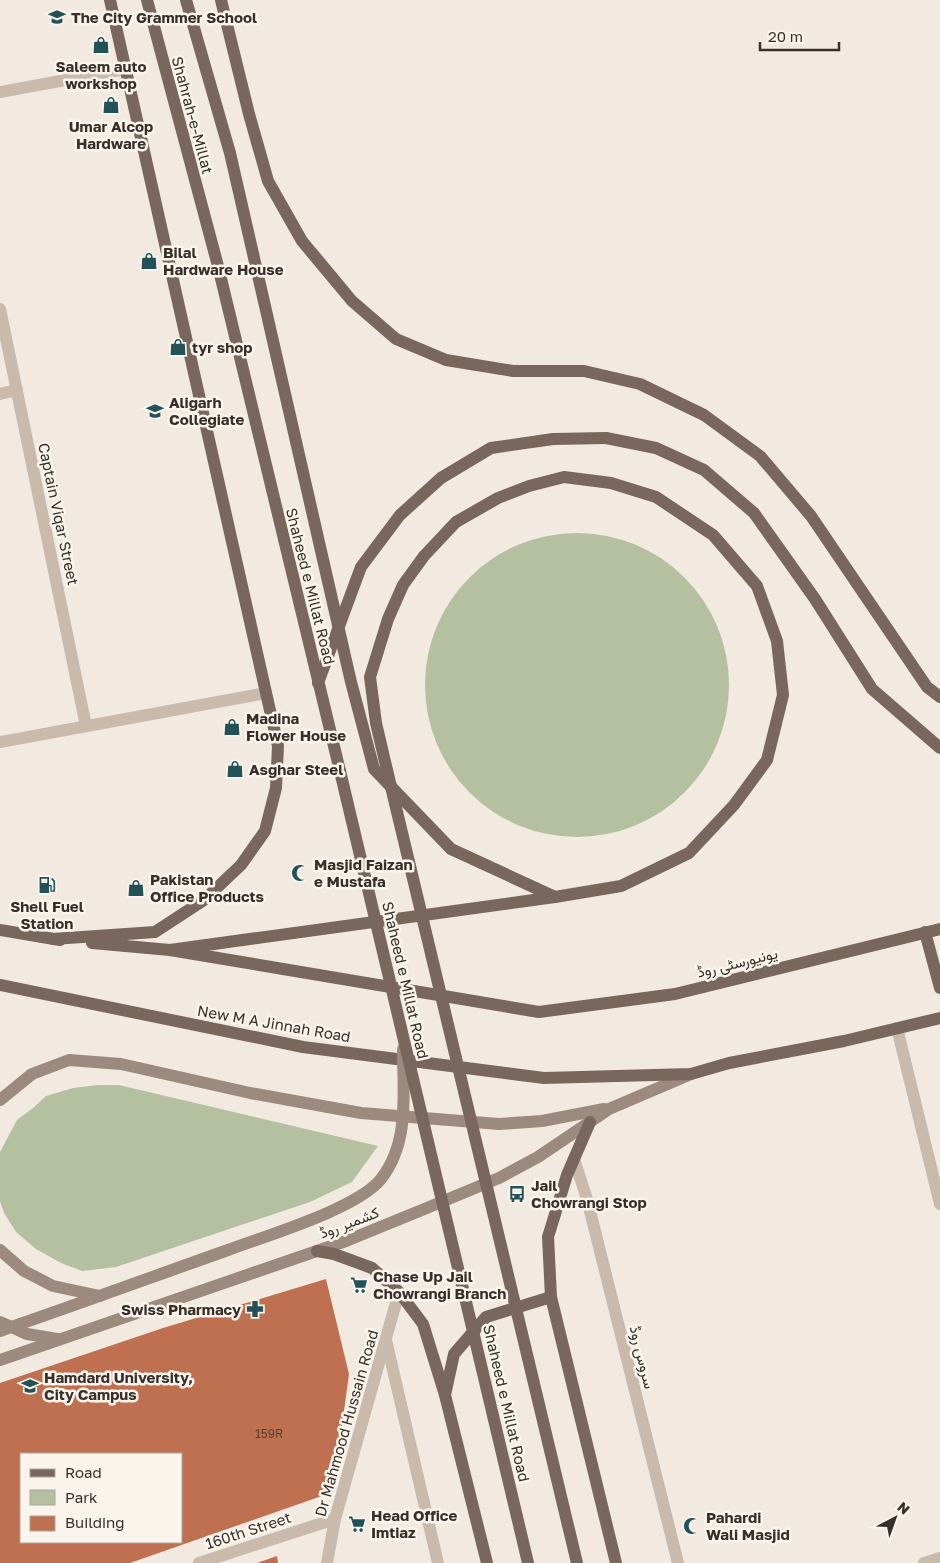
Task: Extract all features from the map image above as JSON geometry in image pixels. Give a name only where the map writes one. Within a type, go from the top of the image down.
[{"type":"main road","points":[[54,939],[155,932],[204,900],[241,865],[265,831],[276,788],[278,746],[110,0]]},
{"type":"main road","name":"Shahrah-e-Millat","points":[[147,0],[199,202]]},
{"type":"main road","points":[[186,0],[230,153],[349,673],[374,769],[450,849],[555,898]]},
{"type":"main road","points":[[221,0],[249,114],[268,181],[302,241],[352,301],[396,339],[446,360],[512,370],[584,371],[640,384],[704,415],[760,456],[810,516],[927,687],[940,697]]},
{"type":"main road","name":"Shaheed e Millat Road","points":[[199,202],[220,276],[528,1563]]},
{"type":"main road","points":[[318,682],[361,567],[400,516],[441,478],[491,448],[553,440],[606,438],[656,448],[704,470],[754,514],[816,599],[872,688],[940,748]]},
{"type":"main road","name":"Shaheed e Millat Road","points":[[170,950],[555,898],[621,886],[689,853],[734,805],[767,760],[783,695],[777,641],[757,586],[713,535],[656,497],[611,483],[564,477],[529,486],[498,498],[456,522],[424,556],[403,585],[388,619],[370,677],[376,723],[387,770],[577,1563]]},
{"type":"main road","name":"یونیورسٹی روڈ","points":[[170,950],[539,1012],[675,994],[940,929]]},
{"type":"main road","points":[[0,930],[54,939],[170,950]]},
{"type":"main road","points":[[926,932],[940,988]]},
{"type":"main road","name":"New M A Jinnah Road","points":[[0,986],[303,1047],[544,1078],[691,1074]]},
{"type":"main road","points":[[691,1074],[729,1063],[844,1041],[940,1018]]},
{"type":"main road","name":"کشمیر روڈ","points":[[0,1331],[299,1224],[352,1202],[380,1180],[397,1152],[403,1121],[403,1038]]},
{"type":"main road","points":[[0,1100],[32,1074],[69,1060],[121,1064],[250,1093],[361,1113],[499,1124],[542,1121],[609,1108]]},
{"type":"main road","name":"کشمیر روڈ","points":[[0,1360],[346,1241],[499,1178],[538,1157],[609,1108],[691,1074]]},
{"type":"main road","points":[[590,1122],[574,1159],[548,1237],[551,1296],[616,1563]]},
{"type":"main road","points":[[0,1250],[24,1271],[53,1286],[100,1296]]},
{"type":"main road","points":[[316,1251],[334,1254],[372,1268],[399,1292],[423,1324],[445,1395],[487,1563]]},
{"type":"main road","points":[[445,1395],[454,1354],[486,1317],[551,1296]]},
{"type":"main road","points":[[0,1322],[27,1334],[60,1340]]},
{"type":"street","points":[[0,92],[125,68]]},
{"type":"street","name":"Captain Viqar Street","points":[[0,309],[86,726]]},
{"type":"street","points":[[0,394],[17,390]]},
{"type":"street","points":[[0,742],[266,693]]},
{"type":"street","points":[[897,1028],[940,1204]]},
{"type":"street","name":"سروس روڈ","points":[[574,1159],[587,1199],[678,1563]]},
{"type":"street","name":"Dr Mahmood Hussain Road","points":[[327,1563],[335,1519],[399,1292]]},
{"type":"street","points":[[386,1340],[438,1563]]},
{"type":"street","name":"160th Street","points":[[199,1563],[335,1519]]},
{"type":"street","points":[[924,1563],[940,1558]]},
{"type":"green space","points":[[577,533],[607,536],[635,545],[661,559],[684,578],[703,601],[717,627],[726,655],[729,685],[726,715],[717,743],[703,769],[684,792],[661,811],[635,825],[607,834],[577,837],[547,834],[519,825],[493,811],[470,792],[451,769],[437,743],[428,715],[425,685],[428,655],[437,627],[451,601],[470,578],[493,559],[519,545],[547,536]]},
{"type":"green space","points":[[119,1085],[378,1146],[352,1182],[310,1202],[116,1267],[82,1271],[61,1263],[36,1249],[16,1232],[4,1213],[0,1201],[0,1152],[17,1120],[46,1096],[73,1088]]},
{"type":"building","points":[[326,1279],[349,1374],[333,1492],[130,1563],[0,1563],[0,1383],[163,1328]]},
{"type":"building","points":[[277,1556],[278,1563],[257,1563]]},
{"type":"place","name":"The City Grammer School","points":[[57,17]]},
{"type":"place","name":"Saleem auto workshop","points":[[101,45]]},
{"type":"place","name":"Umar Alcop Hardware","points":[[111,105]]},
{"type":"place","name":"Bilal Hardware House","points":[[149,261]]},
{"type":"place","name":"tyr shop","points":[[178,347]]},
{"type":"place","name":"Aligarh Collegiate","points":[[155,411]]},
{"type":"place","name":"Madina Flower House","points":[[232,727]]},
{"type":"place","name":"Asghar Steel","points":[[235,769]]},
{"type":"place","name":"Masjid Faizan e Mustafa","points":[[300,873]]},
{"type":"place","name":"Shell Fuel Station","points":[[47,885]]},
{"type":"place","name":"Pakistan Office Products","points":[[136,888]]},
{"type":"place","name":"Jail Chowrangi Stop","points":[[517,1194]]},
{"type":"place","name":"Chase Up Jail Chowrangi Branch","points":[[359,1285]]},
{"type":"place","name":"Swiss Pharmacy","points":[[255,1309]]},
{"type":"place","name":"Hamdard University, City Campus","points":[[30,1386]]},
{"type":"place","name":"Head Office Imtiaz","points":[[357,1524]]},
{"type":"place","name":"Pahardi Wali Masjid","points":[[692,1526]]}]
